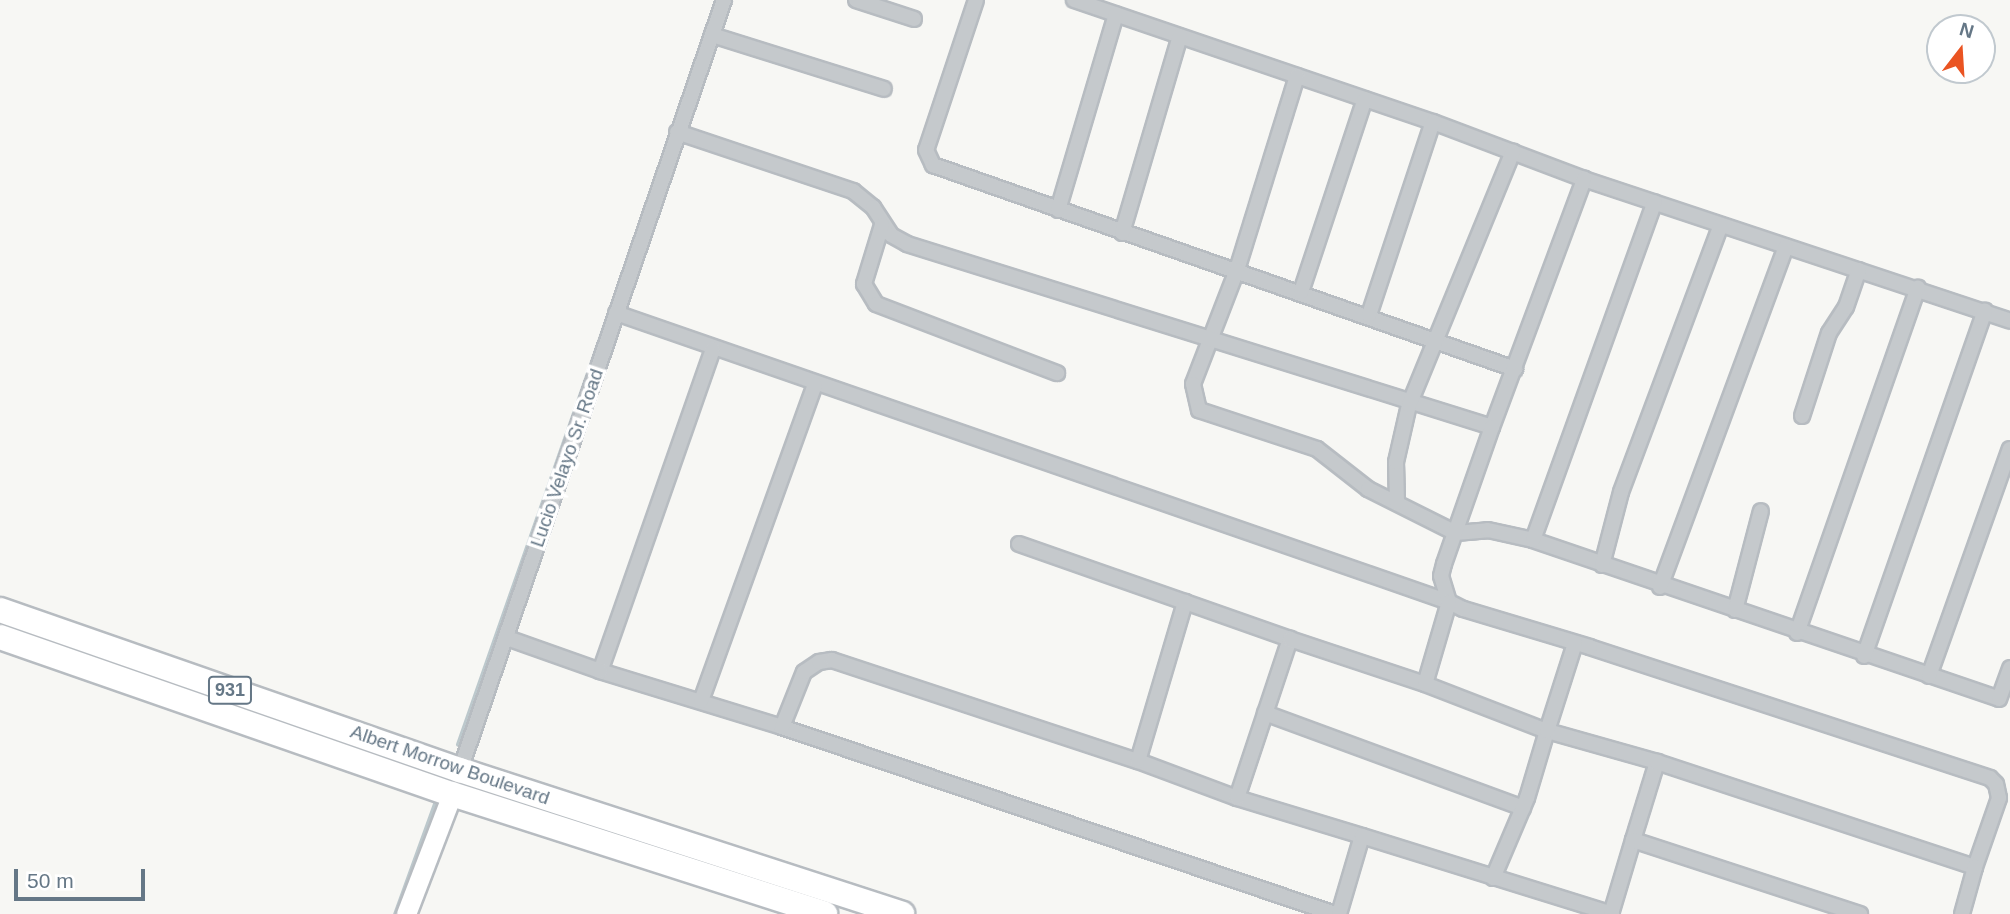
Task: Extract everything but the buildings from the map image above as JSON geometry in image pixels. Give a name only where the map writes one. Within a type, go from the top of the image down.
[{"type":"highway","name":"Albert Morrow Boulevard","points":[[0,610],[460,770],[902,914]]},
{"type":"highway","name":"Albert Morrow Boulevard","points":[[0,637],[452,794],[825,914]]},
{"type":"main road","name":"Lucio Velayo Sr. Road","points":[[406,914],[452,794]]},
{"type":"street","name":"Lucio Velayo Sr. Road","points":[[452,794],[724,0]]},
{"type":"street","points":[[856,0],[914,19]]},
{"type":"street","points":[[976,0],[925,158],[933,165],[1122,233],[1369,315],[1515,369]]},
{"type":"street","points":[[1073,0],[1433,122],[1584,179],[1786,247],[1919,288],[2010,321]]},
{"type":"street","points":[[1058,210],[1116,14]]},
{"type":"street","points":[[712,34],[884,89]]},
{"type":"street","points":[[1122,233],[1180,36]]},
{"type":"street","points":[[1297,76],[1237,270],[1193,384],[1199,410],[1317,449],[1368,489],[1456,533],[1488,530],[1533,541],[1660,587],[2004,701],[2010,668]]},
{"type":"street","points":[[1301,292],[1365,99]]},
{"type":"street","points":[[1369,315],[1433,122]]},
{"type":"street","points":[[677,132],[853,191],[873,207],[882,225],[907,244],[1210,336],[1409,405],[1492,427]]},
{"type":"street","points":[[1396,503],[1396,462],[1409,405],[1513,151]]},
{"type":"street","points":[[1425,684],[1449,602],[1441,576],[1492,427],[1584,179]]},
{"type":"street","points":[[1533,541],[1655,202]]},
{"type":"street","points":[[882,225],[864,285],[876,304],[1057,373]]},
{"type":"street","points":[[1602,565],[1621,492],[1721,225]]},
{"type":"street","points":[[1660,587],[1786,247]]},
{"type":"street","points":[[1802,415],[1829,333],[1846,307],[1859,270]]},
{"type":"street","points":[[1797,633],[1919,288]]},
{"type":"street","points":[[1864,656],[1985,311]]},
{"type":"street","points":[[616,313],[815,385],[1103,479],[1449,602],[1990,778],[1996,784],[1998,798],[1962,914]]},
{"type":"street","points":[[600,671],[713,349]]},
{"type":"street","points":[[701,701],[815,385]]},
{"type":"street","points":[[1929,676],[2010,449]]},
{"type":"street","points":[[1994,494],[2010,499]]},
{"type":"street","points":[[1735,610],[1761,511]]},
{"type":"street","points":[[1019,544],[1425,684],[1547,731],[1657,761],[1975,867]]},
{"type":"street","points":[[1138,761],[1185,602]]},
{"type":"street","points":[[507,638],[600,671],[782,727],[1337,914],[1362,836]]},
{"type":"street","points":[[1237,798],[1290,639]]},
{"type":"street","points":[[1493,878],[1523,808],[1575,643]]},
{"type":"street","points":[[782,727],[804,672],[819,662],[832,660],[1138,761],[1237,798],[1612,914],[1657,761]]},
{"type":"street","points":[[1265,713],[1523,808]]},
{"type":"street","points":[[1633,840],[1860,914]]},
{"type":"waterway","points":[[458,744],[626,264]]},
{"type":"waterway","points":[[395,914],[438,795]]}]
